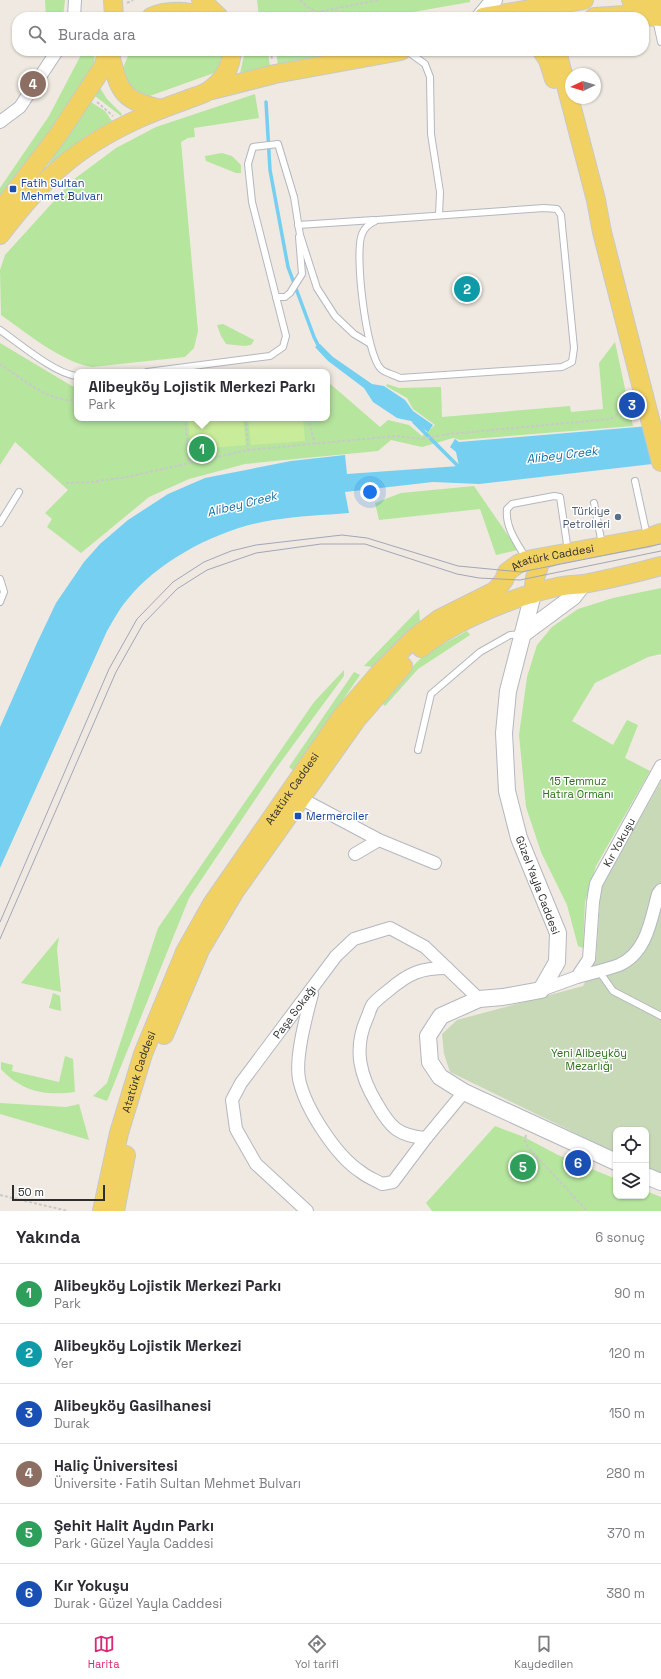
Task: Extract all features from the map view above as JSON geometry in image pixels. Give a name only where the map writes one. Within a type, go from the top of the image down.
[{"type":"main road","points":[[113,0],[114,12]]},
{"type":"main road","points":[[201,0],[214,12]]},
{"type":"main road","points":[[484,12],[494,0]]},
{"type":"main road","points":[[517,12],[584,0]]},
{"type":"main road","points":[[631,0],[659,12]]},
{"type":"main road","points":[[167,12],[184,12]]},
{"type":"main road","points":[[649,13],[659,12]]},
{"type":"main road","points":[[0,211],[58,135],[103,67],[107,56]]},
{"type":"main road","points":[[110,56],[117,80],[125,95],[144,105],[162,109]]},
{"type":"main road","points":[[208,92],[226,74],[231,62],[232,56]]},
{"type":"main road","points":[[0,235],[41,185],[65,162],[94,141],[121,127],[162,109],[230,84],[275,74],[374,56]]},
{"type":"main road","points":[[544,56],[551,69],[584,190],[593,217],[602,232]]},
{"type":"main road","points":[[559,56],[661,462]]},
{"type":"main road","points":[[563,70],[564,56]]},
{"type":"main road","name":"Atatürk Caddesi","points":[[102,1211],[119,1133],[144,1054],[185,952],[212,904],[342,716],[381,671],[413,639],[439,619],[495,591],[504,580],[507,572],[518,564],[527,560],[657,535]]},
{"type":"main road","points":[[534,594],[535,578],[542,560],[564,553]]},
{"type":"main road","name":"Atatürk Caddesi","points":[[115,1211],[131,1134],[141,1100],[153,1064],[183,988],[200,950],[235,891],[357,719],[418,651],[440,634],[467,620],[556,587],[583,584],[658,568]]},
{"type":"main road","points":[[523,634],[573,597],[583,584]]},
{"type":"main road","name":"Güzel Yayla Caddesi","points":[[534,594],[508,691],[504,733],[507,791],[519,838],[558,933],[557,962],[541,990]]},
{"type":"main road","points":[[541,990],[503,997],[480,999],[441,1016],[428,1036],[430,1062],[440,1077],[464,1092],[528,1123],[613,1161]]},
{"type":"main road","points":[[649,1177],[661,1182]]},
{"type":"street","points":[[74,12],[75,0]]},
{"type":"street","points":[[0,122],[20,107],[54,56]]},
{"type":"street","name":"Kır Yokuşu","points":[[577,977],[589,959],[593,902],[596,884],[661,766]]},
{"type":"street","points":[[300,798],[379,840],[435,863]]},
{"type":"street","points":[[355,854],[379,840]]},
{"type":"street","points":[[541,990],[620,964],[634,954],[645,939],[658,894],[661,890]]},
{"type":"street","name":"Paşa Sokağı","points":[[307,1211],[256,1164],[236,1129],[232,1100],[241,1083],[336,956],[354,940],[390,928],[425,947],[480,999]]},
{"type":"street","points":[[426,1138],[412,1137],[398,1132],[383,1115],[366,1086],[359,1058],[360,1032],[373,1004],[406,976],[427,968],[447,968]]},
{"type":"street","points":[[313,988],[305,1022],[300,1057],[299,1079],[310,1107],[340,1152],[360,1172],[382,1184],[393,1182],[426,1138],[464,1092]]},
{"type":"lane","points":[[659,12],[661,42]]},
{"type":"lane","points":[[414,56],[425,64],[430,77],[431,134],[440,192],[439,215]]},
{"type":"lane","points":[[170,369],[270,356],[283,347],[286,336],[276,297],[252,202],[248,164],[253,147],[278,144],[294,198],[302,274],[290,293],[285,297],[276,297]]},
{"type":"lane","points":[[298,225],[544,208],[557,209],[561,215],[574,348],[572,362],[562,367],[400,378],[381,369],[372,355],[369,343],[362,293],[360,245],[361,235],[366,225],[377,220]]},
{"type":"lane","points":[[298,225],[317,288],[335,316],[354,334],[369,343]]},
{"type":"lane","points":[[0,330],[54,368],[74,376]]},
{"type":"lane","points":[[635,481],[657,535]]},
{"type":"lane","points":[[0,522],[19,492]]},
{"type":"lane","points":[[527,560],[511,532],[506,515],[507,509],[512,504],[554,496],[560,497],[563,505],[564,553]]},
{"type":"lane","points":[[594,503],[603,546]]},
{"type":"lane","points":[[0,580],[4,592],[0,602]]},
{"type":"lane","points":[[418,750],[431,694],[480,652],[510,635],[523,634]]},
{"type":"lane","points":[[598,970],[613,991],[661,1016]]},
{"type":"path","points":[[300,0],[313,11],[317,12],[379,0]]},
{"type":"path","points":[[96,102],[118,119]]},
{"type":"path","points":[[0,364],[55,399],[66,401],[74,400]]},
{"type":"path","points":[[66,483],[92,482],[127,477],[248,450],[395,436],[422,439],[449,434],[610,419],[615,416],[627,400]]},
{"type":"path","points":[[185,421],[189,463]]},
{"type":"path","points":[[246,421],[248,450]]},
{"type":"path","points":[[309,421],[315,444]]},
{"type":"path","points":[[528,1123],[525,1141],[528,1147],[587,1211]]},
{"type":"path","points":[[0,1194],[68,1211]]},
{"type":"green space","points":[[45,0],[65,0],[64,12],[46,12]]},
{"type":"green space","points":[[257,0],[470,0],[470,2],[413,12],[258,12]]},
{"type":"green space","points":[[80,56],[95,56],[94,64],[70,106],[67,105],[0,202],[0,188],[49,116]]},
{"type":"green space","points":[[128,56],[223,56],[218,69],[214,73],[144,98],[137,96],[123,79],[123,68]]},
{"type":"green space","points":[[244,56],[269,56],[270,67],[240,73]]},
{"type":"green space","points":[[277,56],[334,56],[278,66]]},
{"type":"green space","points":[[100,88],[107,99],[122,114],[121,116],[95,96]]},
{"type":"green space","points":[[255,94],[259,118],[194,128],[195,137],[188,138],[181,142],[198,331],[194,348],[185,357],[92,367],[80,364],[56,353],[1,315],[0,270],[5,255],[73,180],[116,148],[156,127]]},
{"type":"green space","points":[[91,102],[105,111],[112,121],[86,136],[48,165]]},
{"type":"green space","points":[[222,153],[232,156],[241,165],[241,173],[236,173],[206,161],[205,156]]},
{"type":"green space","points":[[223,324],[254,340],[251,345],[244,346],[226,344],[217,325]]},
{"type":"green space","points":[[615,342],[633,426],[460,440],[453,438],[422,447],[391,440],[378,451],[245,464],[189,479],[149,497],[81,553],[47,527],[52,519],[45,513],[68,490],[15,442],[0,465],[0,343],[74,386],[74,421],[330,421],[330,384],[380,427],[388,420],[409,425],[422,436],[435,425],[413,409],[407,398],[386,386],[387,384],[399,388],[441,387],[442,417],[570,406],[571,412],[603,409],[599,363]]},
{"type":"green space","points":[[188,421],[243,421],[246,445],[191,450]]},
{"type":"green space","points":[[248,421],[303,421],[305,441],[251,445]]},
{"type":"green space","points":[[474,486],[518,550],[496,555],[480,509],[379,520],[375,503],[401,493]]},
{"type":"green space","name":"15 Temmuz Hatıra Ormanı","points":[[661,588],[661,654],[648,657],[595,683],[572,721],[613,745],[627,720],[638,725],[625,758],[650,771],[596,866],[585,902],[583,948],[578,946],[567,905],[541,852],[526,807],[519,735],[527,677],[537,645],[552,627],[578,609],[613,598]]},
{"type":"green space","points":[[419,609],[420,622],[373,667],[364,666]]},
{"type":"green space","points":[[467,631],[470,635],[418,669],[385,706],[381,702],[425,654]]},
{"type":"green space","points":[[344,670],[344,676],[277,767],[189,898],[107,1101],[93,1096],[107,1083],[158,928],[314,702]]},
{"type":"green space","points":[[354,672],[360,675],[294,771],[289,767]]},
{"type":"green space","name":"Yeni Alibeyköy Mezarlığı","points":[[661,781],[661,1175],[649,1169],[649,1127],[613,1127],[613,1152],[450,1072],[444,1054],[442,1034],[457,1020],[583,986],[596,959],[601,887]]},
{"type":"green space","points":[[59,937],[57,949],[61,992],[21,983]]},
{"type":"green space","points":[[53,993],[60,996],[61,1011],[49,1008]]},
{"type":"green space","points":[[65,1056],[73,1059],[75,1092],[44,1093],[35,1091],[17,1083],[1,1069],[1,1062],[13,1065],[12,1071],[59,1082]]},
{"type":"green space","points":[[0,1103],[66,1107],[79,1104],[89,1140],[0,1114]]},
{"type":"green space","points":[[495,1126],[524,1137],[558,1155],[613,1178],[613,1199],[649,1199],[649,1192],[661,1197],[661,1211],[432,1211],[426,1203]]},
{"type":"water","points":[[320,344],[333,357],[372,384],[384,386],[405,400],[413,411],[433,425],[428,432],[411,421],[397,418],[373,402],[364,388],[328,361],[315,347]]},
{"type":"water","name":"Alibey Creek","points":[[661,425],[661,463],[479,484],[433,482],[345,492],[349,513],[273,520],[233,530],[193,548],[156,571],[121,607],[107,631],[0,868],[0,727],[56,603],[84,562],[100,544],[128,520],[168,494],[205,478],[291,461],[345,455],[347,474],[459,466],[456,452],[450,447],[455,439],[459,442]]},
{"type":"waterway","points":[[266,102],[270,170],[288,267],[314,337],[320,349]]},
{"type":"waterway","points":[[414,422],[461,469]]},
{"type":"tram line","points":[[0,922],[109,669],[137,619],[173,582],[204,562],[231,551],[256,545],[342,535],[367,538],[458,566],[521,572],[661,544]]},
{"type":"tram line","points":[[0,939],[116,672],[143,624],[177,589],[207,570],[256,553],[321,544],[365,544],[457,574],[479,578],[520,580],[661,551]]},
{"type":"place","name":"Haliç Üniversitesi","points":[[33,84]]},
{"type":"place","name":"Fatih Sultan Mehmet Bulvarı","points":[[13,189]]},
{"type":"place","name":"Alibeyköy Lojistik Merkezi","points":[[467,289]]},
{"type":"place","name":"Alibeyköy Gasilhanesi","points":[[632,405]]},
{"type":"place","name":"Alibeyköy Lojistik Merkezi Parkı","points":[[202,449]]},
{"type":"place","name":"Türkiye Petrolleri","points":[[618,517]]},
{"type":"place","name":"Mermerciler","points":[[298,816]]},
{"type":"place","name":"Kır Yokuşu","points":[[578,1163]]},
{"type":"place","name":"Şehit Halit Aydın Parkı","points":[[523,1167]]}]
